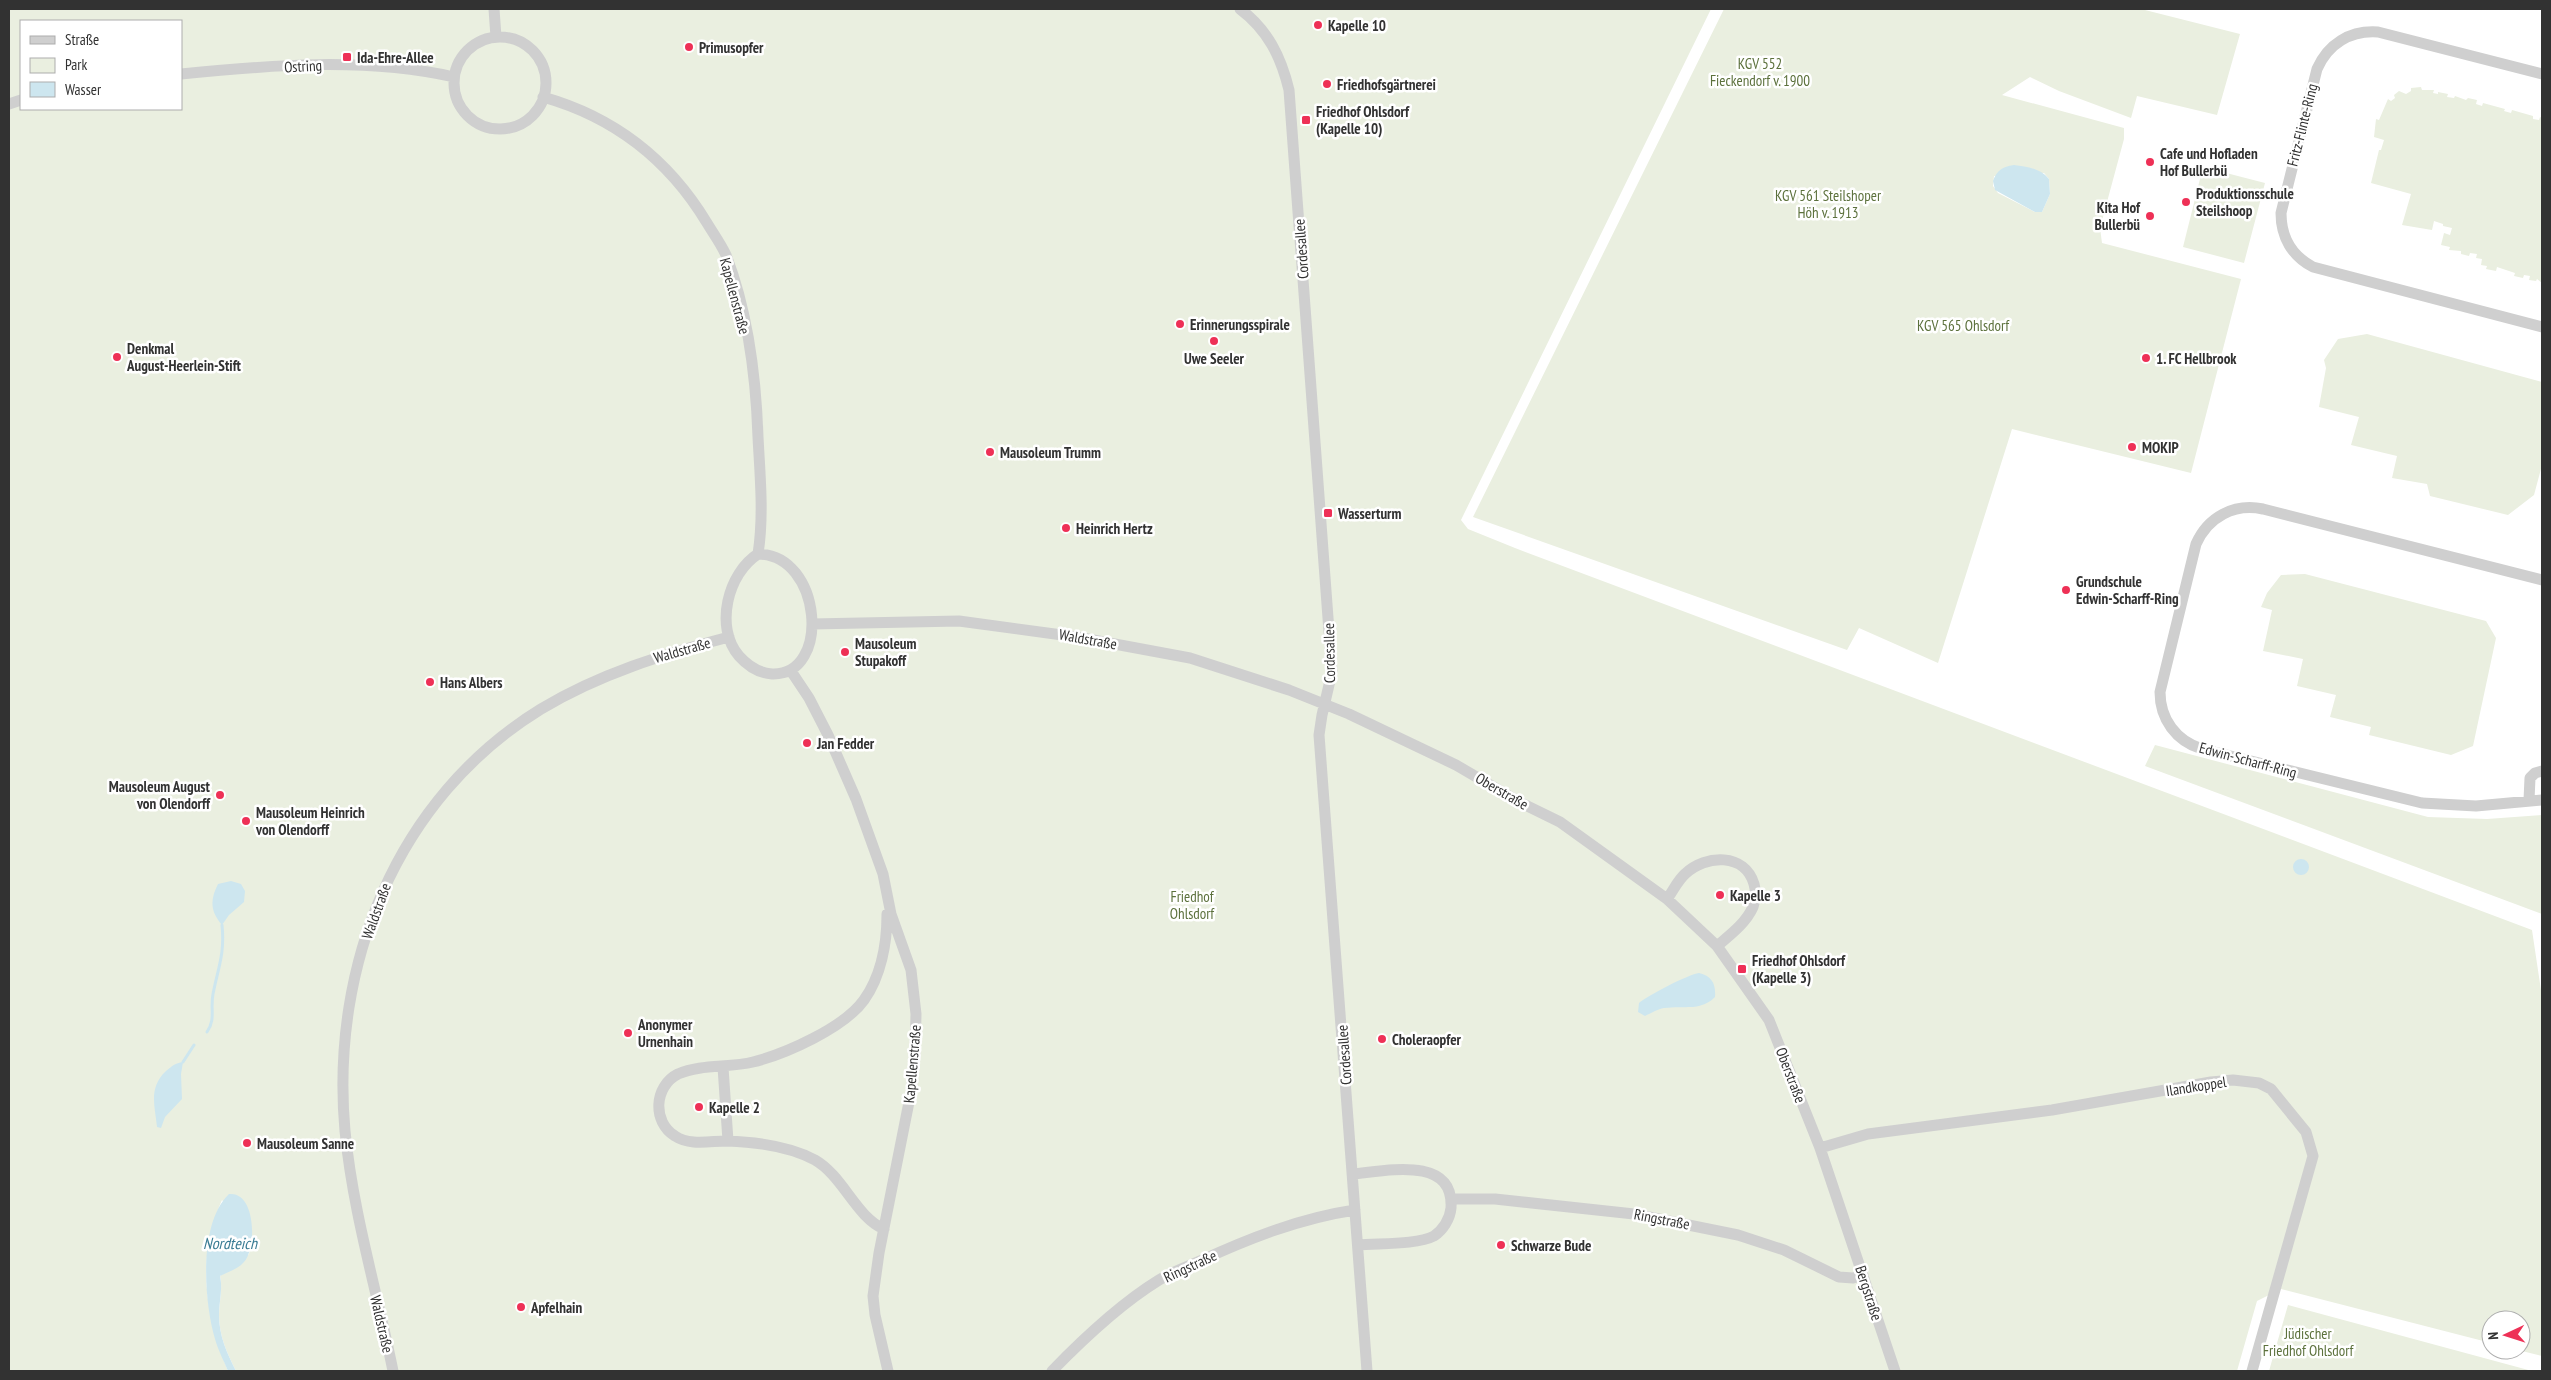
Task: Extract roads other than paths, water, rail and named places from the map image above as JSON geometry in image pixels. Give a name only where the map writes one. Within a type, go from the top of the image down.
[{"type":"street","points":[[494,9],[496,37]]},
{"type":"street","name":"Cordesallee","points":[[1240,9],[1261,28],[1273,45],[1283,63],[1289,90],[1332,672],[1320,736],[1367,1371]]},
{"type":"street","name":"Fritz-Flinte-Ring","points":[[2542,74],[2378,32],[2360,33],[2344,38],[2329,49],[2317,69],[2281,214],[2283,230],[2289,245],[2299,258],[2313,267],[2542,327]]},
{"type":"street","points":[[496,37],[510,38],[522,43],[533,51],[544,73],[544,97],[537,110],[528,120],[515,126],[503,128],[486,127],[472,119],[461,108],[455,93],[454,77],[459,62],[468,50],[481,41],[496,37]]},
{"type":"street","name":"Ostring","points":[[182,74],[275,67],[372,64],[415,68],[454,77]]},
{"type":"street","name":"Kapellenstraße","points":[[544,97],[619,129],[658,159],[693,199],[725,254],[743,316],[757,398],[762,511],[758,554]]},
{"type":"street","name":"Edwin-Scharff-Ring","points":[[2542,580],[2263,509],[2251,507],[2233,509],[2213,520],[2196,544],[2160,692],[2162,710],[2172,730],[2185,742],[2202,749],[2419,803],[2469,806],[2542,800]]},
{"type":"street","points":[[758,554],[778,556],[788,563],[800,579],[809,600],[812,624],[808,648],[800,663],[791,671]]},
{"type":"street","name":"Waldstraße","points":[[758,554],[743,566],[732,587],[727,614],[729,637],[733,647],[750,665],[768,674],[791,671]]},
{"type":"street","name":"Waldstraße","points":[[812,624],[931,620],[1031,629],[1190,658],[1325,704]]},
{"type":"street","name":"Waldstraße","points":[[393,1371],[361,1230],[350,1164],[344,1095],[347,1034],[352,994],[370,923],[387,880],[405,846],[426,813],[493,743],[541,709],[619,670],[668,652],[729,637]]},
{"type":"street","name":"Kapellenstraße","points":[[791,671],[809,698],[842,765],[882,874],[888,900],[911,970],[916,1030],[911,1092],[873,1296],[875,1315],[888,1371]]},
{"type":"street","name":"Oberstraße","points":[[1325,704],[1456,765],[1521,803],[1560,822],[1667,899],[1718,946],[1769,1020],[1844,1214]]},
{"type":"street","points":[[2529,800],[2530,778],[2535,773],[2542,771]]},
{"type":"street","points":[[1667,899],[1685,874],[1701,864],[1717,859],[1730,860],[1743,867],[1751,876],[1756,892],[1754,906],[1740,926],[1718,946]]},
{"type":"street","name":"Kapellenstraße","points":[[884,1229],[874,1225],[852,1196],[816,1161],[790,1150],[756,1143],[728,1141],[690,1142],[675,1137],[665,1127],[658,1109],[662,1092],[674,1077],[695,1069],[753,1062],[791,1050],[845,1018],[863,1001],[878,972],[888,931],[888,900]]},
{"type":"street","points":[[723,1067],[728,1141]]},
{"type":"street","name":"Ilandkoppel","points":[[1820,1148],[1868,1134],[2052,1110],[2211,1082],[2232,1080],[2259,1083],[2271,1089],[2306,1132],[2314,1156],[2252,1371]]},
{"type":"street","points":[[1352,1174],[1414,1169],[1427,1171],[1438,1177],[1447,1187],[1452,1199],[1451,1214],[1444,1226],[1433,1236],[1420,1240],[1358,1245]]},
{"type":"street","name":"Ringstraße","points":[[1452,1199],[1496,1199],[1631,1213],[1738,1235],[1784,1250],[1839,1277],[1863,1275]]},
{"type":"street","name":"Ringstraße","points":[[1052,1371],[1092,1333],[1161,1278],[1222,1250],[1288,1226],[1327,1214],[1355,1210]]},
{"type":"street","name":"Bergstraße","points":[[1844,1214],[1895,1371]]},
{"type":"water","points":[[2014,165],[2037,170],[2049,179],[2050,194],[2042,212],[2035,212],[1995,190],[1993,181],[1996,174],[2003,168]]},
{"type":"water","points":[[2298,859],[2304,859],[2309,864],[2307,873],[2298,875],[2293,870],[2293,864]]},
{"type":"water","points":[[231,881],[241,884],[245,891],[244,902],[229,915],[222,925],[213,910],[214,895],[218,884]]},
{"type":"water","points":[[1699,973],[1710,978],[1714,984],[1715,997],[1709,1002],[1704,1005],[1691,1007],[1671,1007],[1654,1011],[1645,1016],[1638,1012],[1639,1003],[1643,1000],[1678,981]]},
{"type":"water","points":[[183,1062],[181,1074],[182,1099],[165,1117],[161,1128],[157,1127],[154,1097],[157,1084],[160,1077],[168,1069]]},
{"type":"water","name":"Nordteich","points":[[229,1194],[238,1195],[245,1201],[252,1222],[251,1245],[244,1262],[220,1276],[220,1330],[236,1371],[228,1371],[216,1343],[211,1323],[206,1285],[208,1243],[212,1224],[219,1207]]},
{"type":"waterway","points":[[207,1032],[212,1018],[212,999],[222,953],[222,925]]},
{"type":"waterway","points":[[183,1062],[194,1045]]},
{"type":"place","name":"Kapelle 10","points":[[1318,25]]},
{"type":"place","name":"Primusopfer","points":[[689,47]]},
{"type":"place","name":"Ida-Ehre-Allee","points":[[347,57]]},
{"type":"place","name":"Friedhofsgärtnerei","points":[[1327,84]]},
{"type":"place","name":"Friedhof Ohlsdorf (Kapelle 10)","points":[[1306,120]]},
{"type":"place","name":"Cafe und Hofladen Hof Bullerbü","points":[[2150,162]]},
{"type":"place","name":"Produktionsschule Steilshoop","points":[[2186,202]]},
{"type":"place","name":"Kita Hof Bullerbü","points":[[2150,216]]},
{"type":"place","name":"Erinnerungsspirale","points":[[1180,324]]},
{"type":"place","name":"Uwe Seeler","points":[[1214,341]]},
{"type":"place","name":"Denkmal August-Heerlein-Stift","points":[[117,357]]},
{"type":"place","name":"1. FC Hellbrook","points":[[2146,358]]},
{"type":"place","name":"MOKIP","points":[[2132,447]]},
{"type":"place","name":"Mausoleum Trumm","points":[[990,452]]},
{"type":"place","name":"Wasserturm","points":[[1328,513]]},
{"type":"place","name":"Heinrich Hertz","points":[[1066,528]]},
{"type":"place","name":"Grundschule Edwin-Scharff-Ring","points":[[2066,590]]},
{"type":"place","name":"Mausoleum Stupakoff","points":[[845,652]]},
{"type":"place","name":"Hans Albers","points":[[430,682]]},
{"type":"place","name":"Jan Fedder","points":[[807,743]]},
{"type":"place","name":"Mausoleum August von Olendorff","points":[[220,795]]},
{"type":"place","name":"Mausoleum Heinrich von Olendorff","points":[[246,821]]},
{"type":"place","name":"Kapelle 3","points":[[1720,895]]},
{"type":"place","name":"Friedhof Ohlsdorf (Kapelle 3)","points":[[1742,969]]},
{"type":"place","name":"Anonymer Urnenhain","points":[[628,1033]]},
{"type":"place","name":"Choleraopfer","points":[[1382,1039]]},
{"type":"place","name":"Kapelle 2","points":[[699,1107]]},
{"type":"place","name":"Mausoleum Sanne","points":[[247,1143]]},
{"type":"place","name":"Schwarze Bude","points":[[1501,1245]]},
{"type":"place","name":"Apfelhain","points":[[521,1307]]},
{"type":"park label","name":"KGV 552 Fieckendorf v. 1900","points":[[1760,72]]},
{"type":"park label","name":"KGV 561 Steilshoper Höh v. 1913","points":[[1828,204]]},
{"type":"park label","name":"KGV 565 Ohlsdorf","points":[[1963,325]]},
{"type":"park label","name":"Friedhof Ohlsdorf","points":[[1192,904]]},
{"type":"park label","name":"Jüdischer Friedhof Ohlsdorf","points":[[2308,1342]]}]
